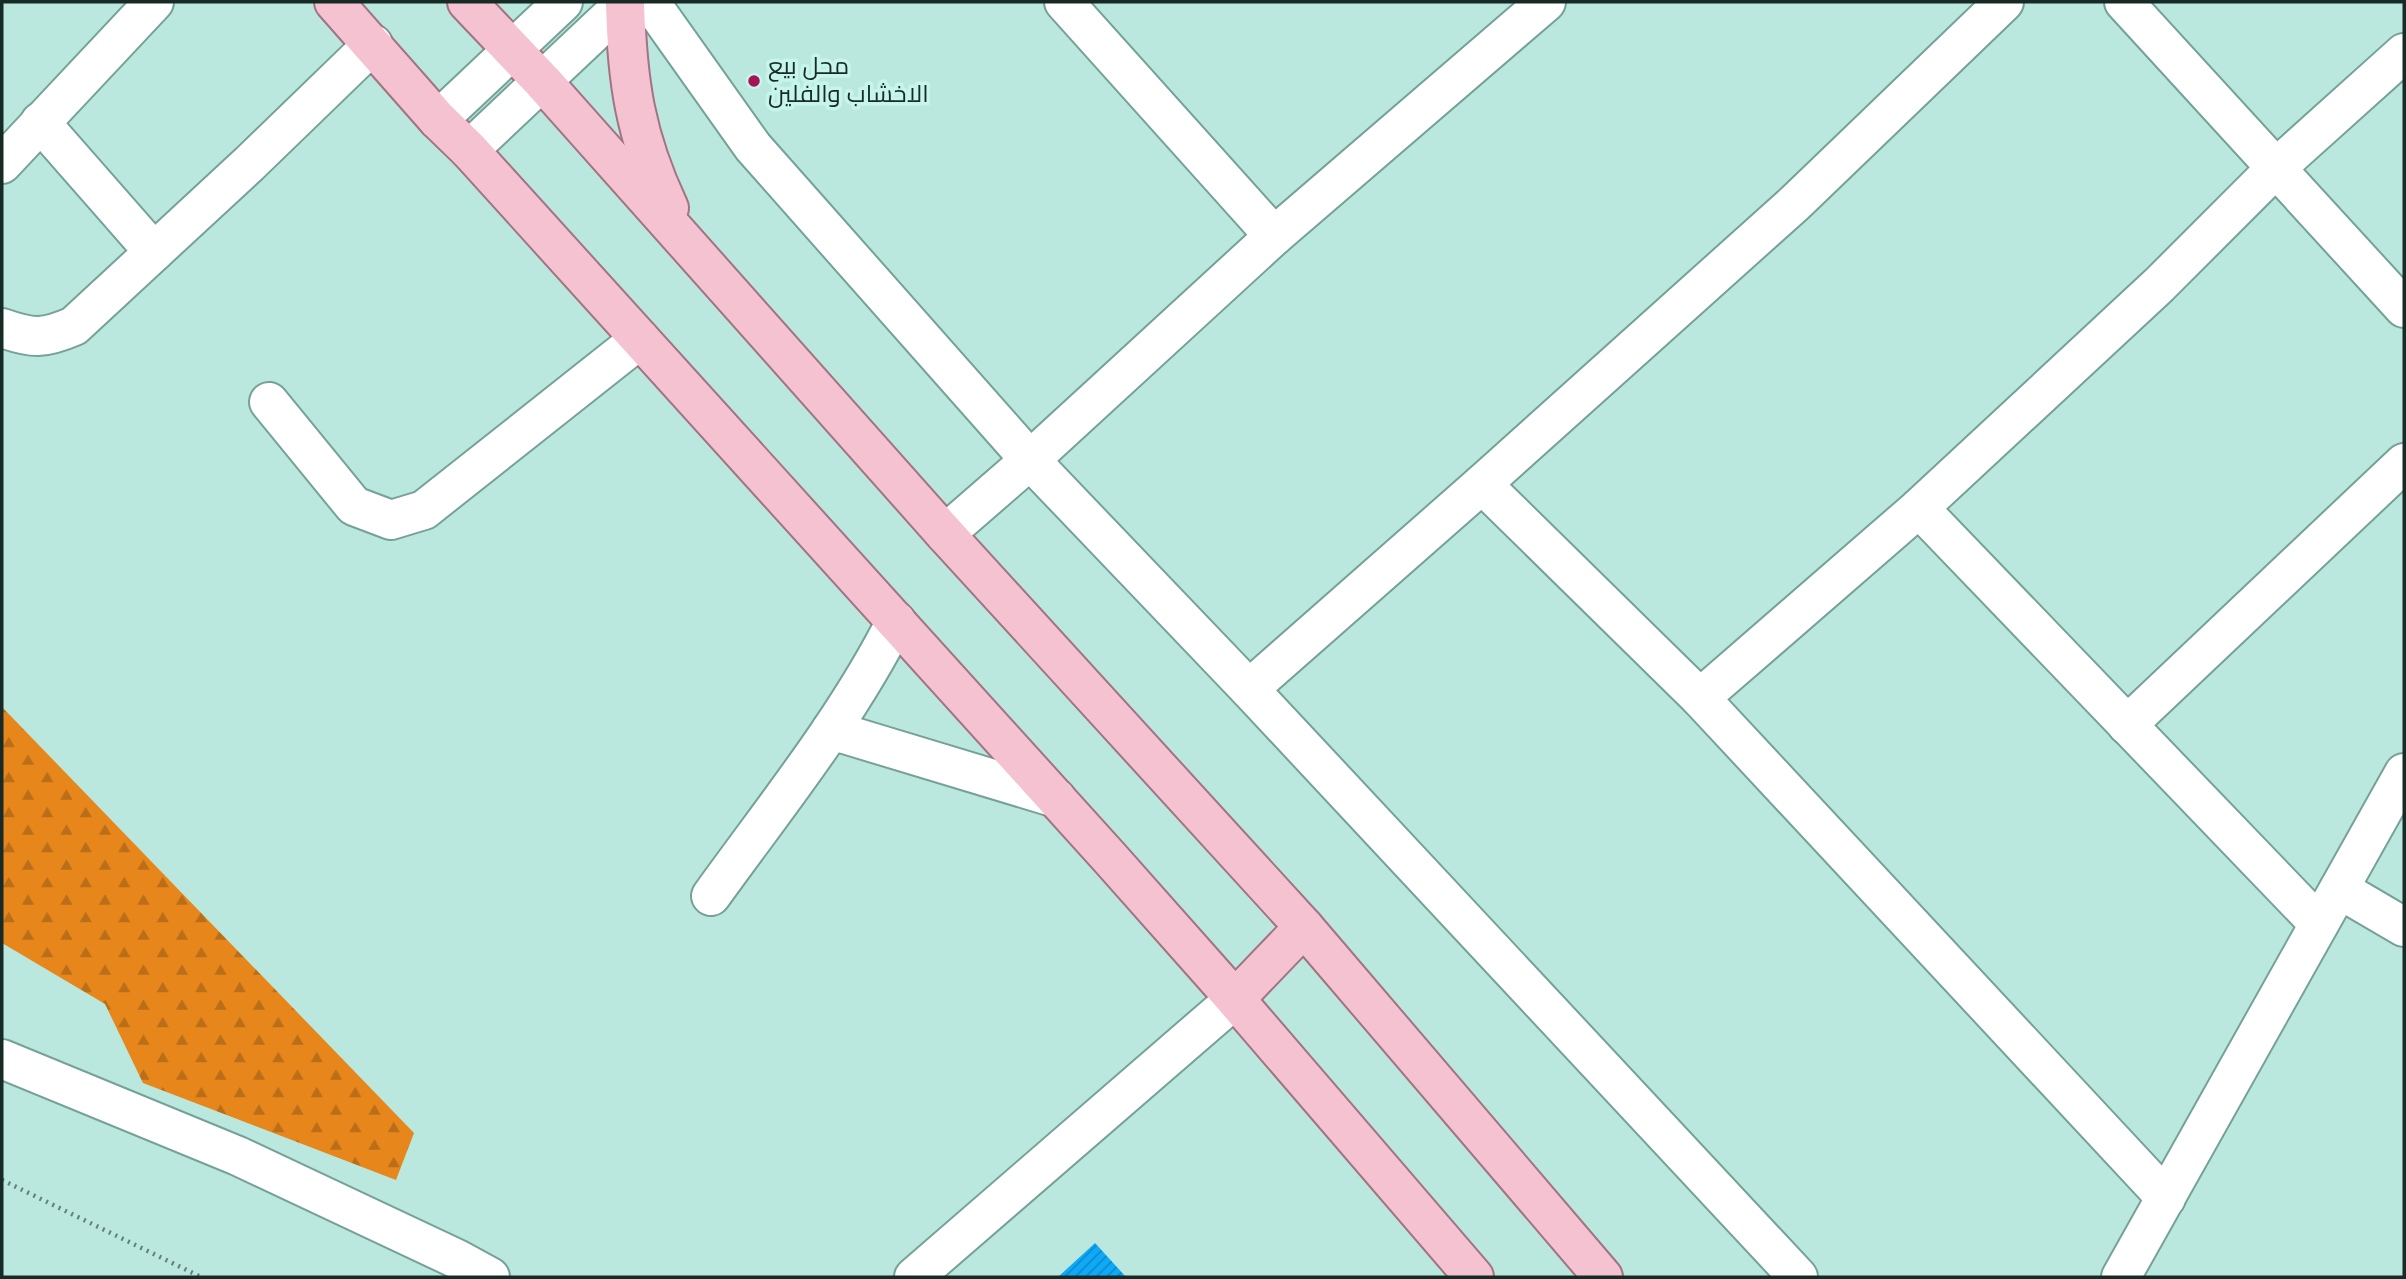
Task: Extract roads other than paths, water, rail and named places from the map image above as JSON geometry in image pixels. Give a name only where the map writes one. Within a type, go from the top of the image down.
[{"type":"main road","points":[[334,2],[438,120],[469,150],[1056,798],[1235,999],[1474,1277]]},
{"type":"main road","points":[[467,2],[543,82],[945,534],[1304,927],[1603,1277]]},
{"type":"main road","points":[[634,2],[626,58],[634,114],[652,173],[686,245]]},
{"type":"main road","points":[[1235,999],[1304,927]]},
{"type":"street","points":[[2,164],[154,2]]},
{"type":"street","points":[[438,120],[563,2]]},
{"type":"street","points":[[469,150],[634,2],[753,147],[1030,460],[1249,689],[1798,1277]]},
{"type":"street","points":[[945,534],[1030,460],[1274,236],[1546,2]]},
{"type":"street","points":[[1249,689],[1795,203],[2004,2]]},
{"type":"street","points":[[2124,2],[2404,308]]},
{"type":"street","points":[[1077,6],[1274,236]]},
{"type":"street","points":[[2,328],[27,337],[49,337],[74,326],[249,164],[373,44]]},
{"type":"street","points":[[1700,698],[1919,508],[2158,285],[2276,169],[2404,53]]},
{"type":"street","points":[[40,122],[154,252]]},
{"type":"street","points":[[270,402],[354,506],[391,520],[424,510],[640,339]]},
{"type":"street","points":[[2127,725],[2404,463]]},
{"type":"street","points":[[1482,484],[1700,698],[2165,1199]]},
{"type":"street","points":[[1919,508],[2319,924]]},
{"type":"street","points":[[710,896],[831,730],[873,666],[896,621]]},
{"type":"street","points":[[831,730],[1056,798]]},
{"type":"street","points":[[2121,1277],[2404,772]]},
{"type":"street","points":[[2339,889],[2404,927]]},
{"type":"street","points":[[914,1277],[1235,999]]},
{"type":"street","points":[[2,1059],[238,1156],[490,1277]]},
{"type":"place","name":"محل بيع الاخشاب والفلين","points":[[754,81]]}]
